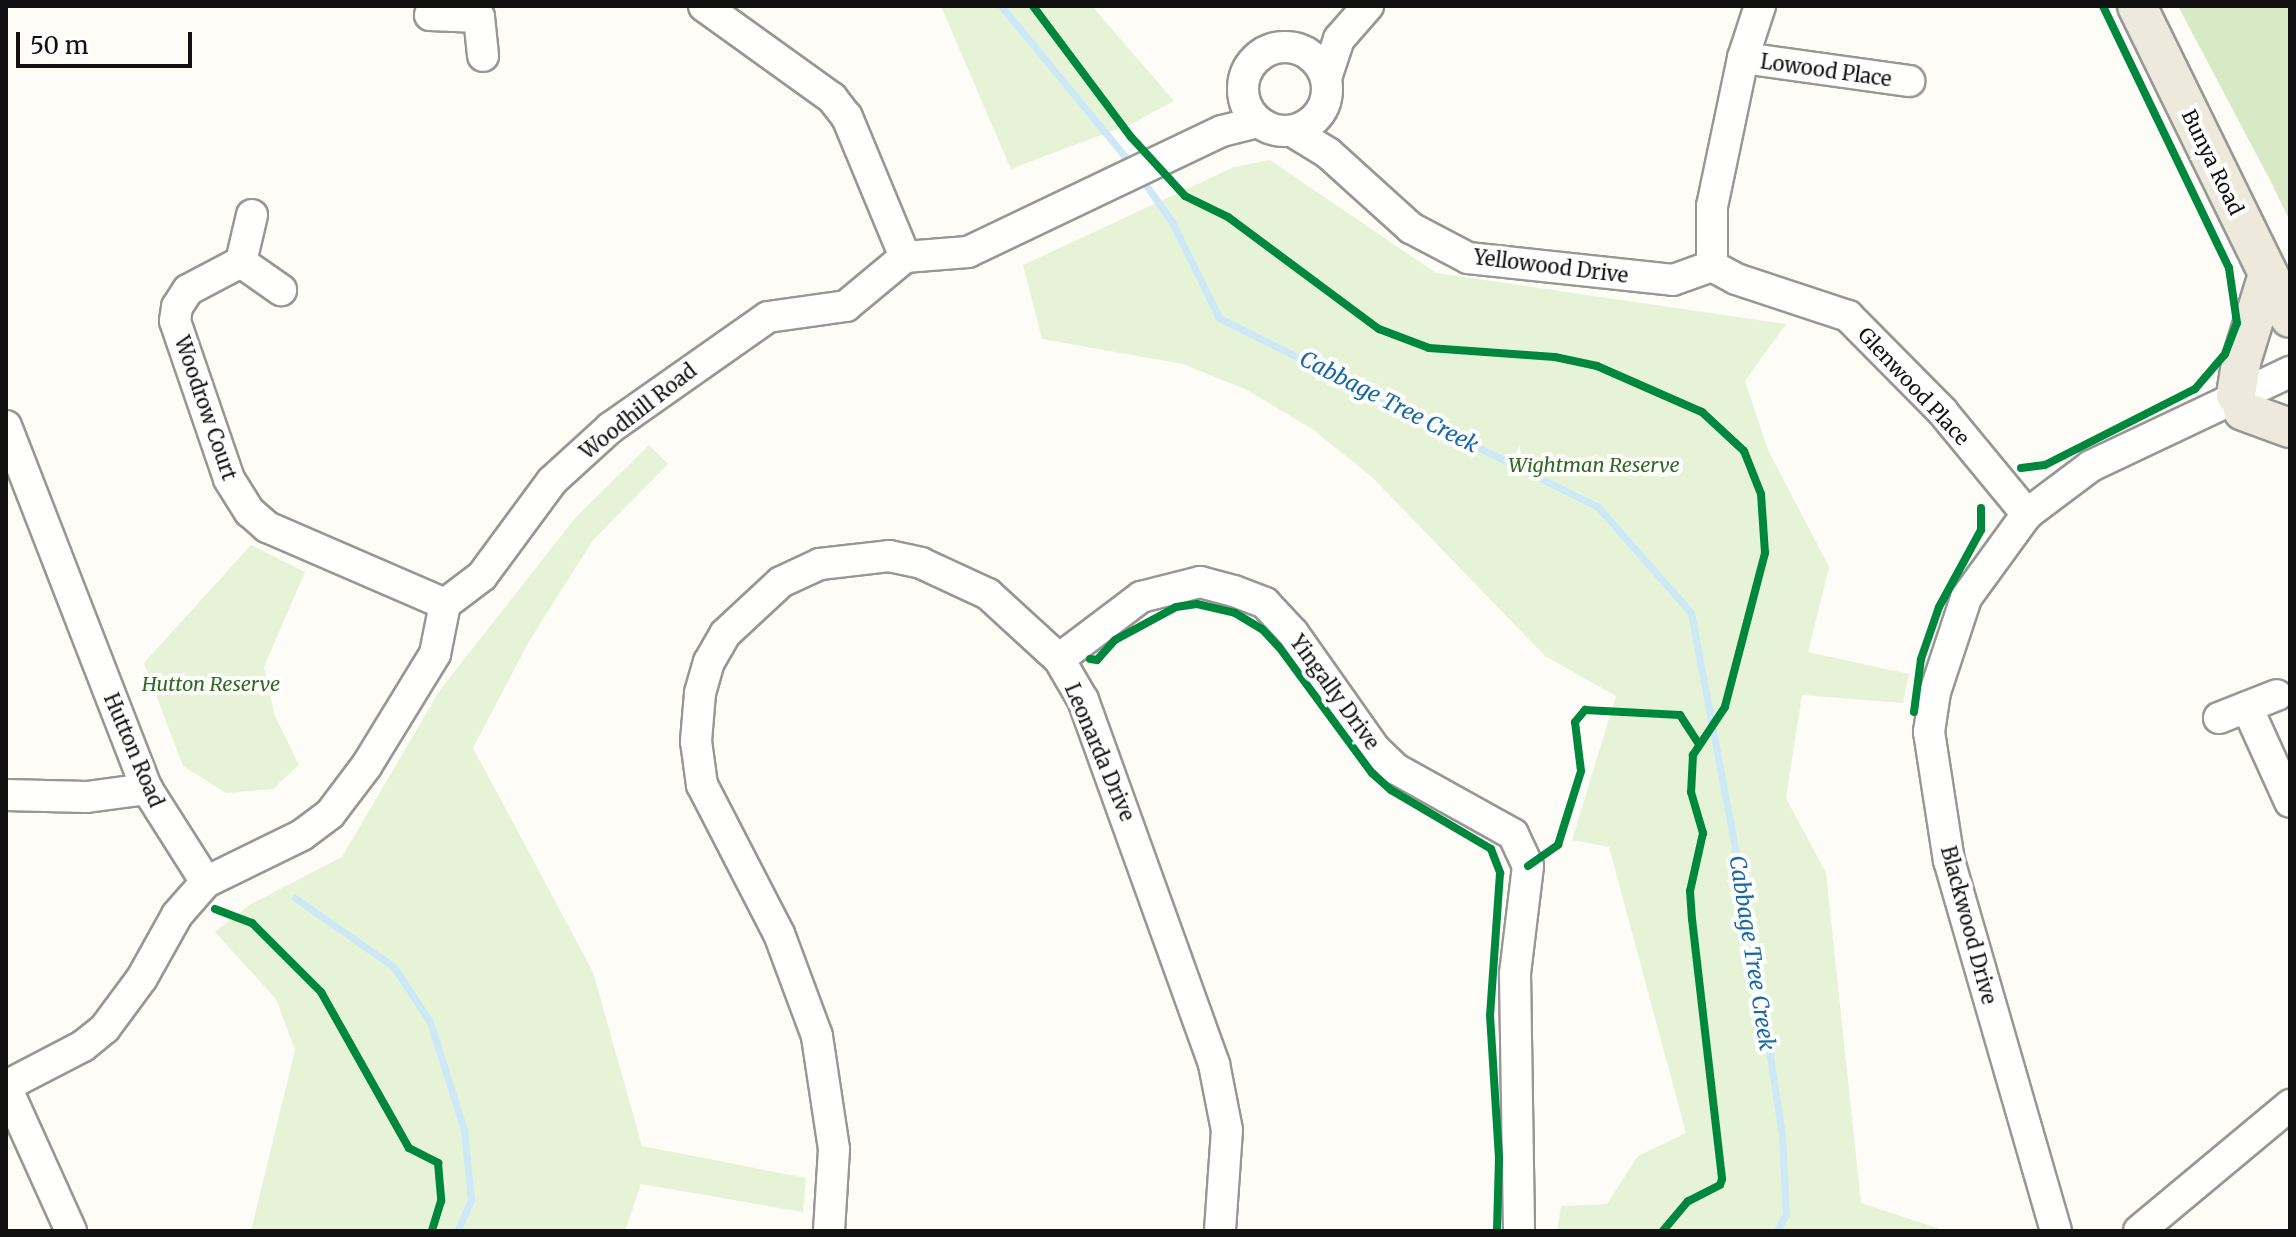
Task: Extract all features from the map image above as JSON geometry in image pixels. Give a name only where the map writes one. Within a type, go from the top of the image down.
[{"type":"main road","name":"Bunya Road","points":[[2137,6],[2290,318]]},
{"type":"main road","points":[[2268,274],[2241,362],[2240,403],[2290,428]]},
{"type":"street","points":[[704,6],[832,98],[847,117],[905,257],[968,252],[1126,180],[1222,131],[1251,112]]},
{"type":"street","points":[[1251,112],[1292,131],[1318,115],[1325,104],[1326,78],[1339,39],[1368,6]]},
{"type":"street","points":[[1712,266],[1712,206],[1743,58],[1760,6]]},
{"type":"street","points":[[430,15],[484,12],[483,56]]},
{"type":"street","points":[[1251,112],[1244,78],[1257,57],[1277,47],[1307,53],[1339,39]]},
{"type":"street","points":[[1307,53],[1326,78]]},
{"type":"street","name":"Lowood Place","points":[[1743,58],[1909,81]]},
{"type":"street","points":[[1318,115],[1328,153]]},
{"type":"street","name":"Yellowood Drive","points":[[1292,131],[1328,153],[1411,228],[1468,258],[1673,280],[1712,266]]},
{"type":"street","points":[[252,215],[241,262],[281,290]]},
{"type":"street","name":"Woodhill Road","points":[[445,604],[482,576],[536,499],[610,428],[743,330],[768,317],[846,306],[905,257]]},
{"type":"street","name":"Woodrow Court","points":[[241,262],[188,290],[177,307],[175,321],[229,479],[250,512],[267,527],[445,604]]},
{"type":"street","name":"Glenwood Place","points":[[1712,266],[1736,279],[1848,316],[1942,411],[2027,514]]},
{"type":"street","name":"Blackwood Drive","points":[[2240,403],[2290,372]]},
{"type":"street","name":"Blackwood Drive","points":[[2056,1231],[1949,861],[1929,732],[1935,692],[1966,598],[2027,514],[2091,466],[2170,432],[2196,413],[2290,392]]},
{"type":"street","name":"Hutton Road","points":[[6,426],[147,789],[206,882]]},
{"type":"street","name":"Leonarda Drive","points":[[829,1231],[834,1149],[817,1036],[779,934],[702,785],[696,741],[709,662],[744,613],[781,582],[820,564],[889,556],[921,563],[988,594],[1059,659],[1083,700],[1214,1064],[1227,1130],[1220,1231]]},
{"type":"street","name":"Yingally Drive","points":[[1059,659],[1141,597],[1200,582],[1234,591],[1265,603],[1293,633],[1374,748],[1396,769],[1513,834],[1528,866],[1515,974],[1519,1231]]},
{"type":"street","points":[[71,1231],[6,1086],[83,1046],[105,1028],[135,989],[177,915],[206,882],[302,835],[330,814],[367,765],[435,654],[445,604]]},
{"type":"street","points":[[2277,695],[2233,712],[2290,802]]},
{"type":"street","points":[[6,795],[87,797],[147,789]]},
{"type":"street","points":[[2139,1231],[2290,1105]]},
{"type":"green space","points":[[941,6],[1092,6],[1174,101],[1133,123],[1011,169]]},
{"type":"green space","points":[[2178,6],[2290,6],[2290,221],[2270,180]]},
{"type":"green space","name":"Wightman Reserve","points":[[1270,160],[1436,273],[1786,324],[1745,381],[1768,450],[1829,567],[1808,652],[1909,674],[1903,703],[1802,695],[1786,798],[1826,873],[1861,1203],[1946,1231],[1557,1231],[1561,1206],[1607,1204],[1638,1156],[1686,1133],[1609,847],[1572,840],[1616,696],[1545,656],[1372,477],[1312,429],[1247,390],[1183,364],[1042,339],[1023,265],[1234,167]]},
{"type":"green space","points":[[649,445],[668,464],[593,540],[528,643],[473,748],[593,972],[642,1146],[806,1178],[803,1212],[641,1184],[625,1231],[251,1231],[295,1050],[276,999],[215,932],[249,905],[342,857],[440,690],[576,517]]},
{"type":"green space","name":"Hutton Reserve","points":[[251,545],[305,572],[264,667],[275,716],[299,765],[273,789],[226,793],[183,766],[144,663]]},
{"type":"waterway","name":"Cabbage Tree Creek","points":[[1001,6],[1132,165]]},
{"type":"waterway","name":"Cabbage Tree Creek","points":[[1141,178],[1172,222],[1219,318],[1598,507],[1691,613],[1752,939],[1782,1136],[1786,1214],[1777,1231]]},
{"type":"waterway","points":[[295,898],[394,967],[430,1022],[464,1130],[471,1200],[457,1231]]},
{"type":"cycle path","points":[[1033,6],[1131,137],[1185,196],[1228,217],[1379,329],[1429,348],[1555,357],[1597,366],[1702,412],[1744,451],[1761,494],[1765,553],[1725,707],[1693,755],[1691,792],[1703,833],[1690,891],[1692,919],[1722,1179],[1720,1185],[1688,1201],[1663,1231]]},
{"type":"cycle path","points":[[2021,468],[2045,465],[2195,389],[2225,354],[2237,323],[2229,268],[2103,6]]},
{"type":"cycle path","points":[[1914,712],[1921,659],[1939,607],[1981,530],[1981,508]]},
{"type":"cycle path","points":[[1090,659],[1097,660],[1115,640],[1176,607],[1197,604],[1235,613],[1262,629],[1279,647],[1372,773],[1391,790],[1491,849],[1500,873],[1490,1015],[1499,1158],[1497,1231]]},
{"type":"cycle path","points":[[1528,866],[1558,845],[1581,771],[1575,722],[1585,710],[1680,715],[1699,744]]},
{"type":"cycle path","points":[[215,909],[252,923],[321,992],[409,1148],[438,1163],[441,1201],[432,1231]]}]
